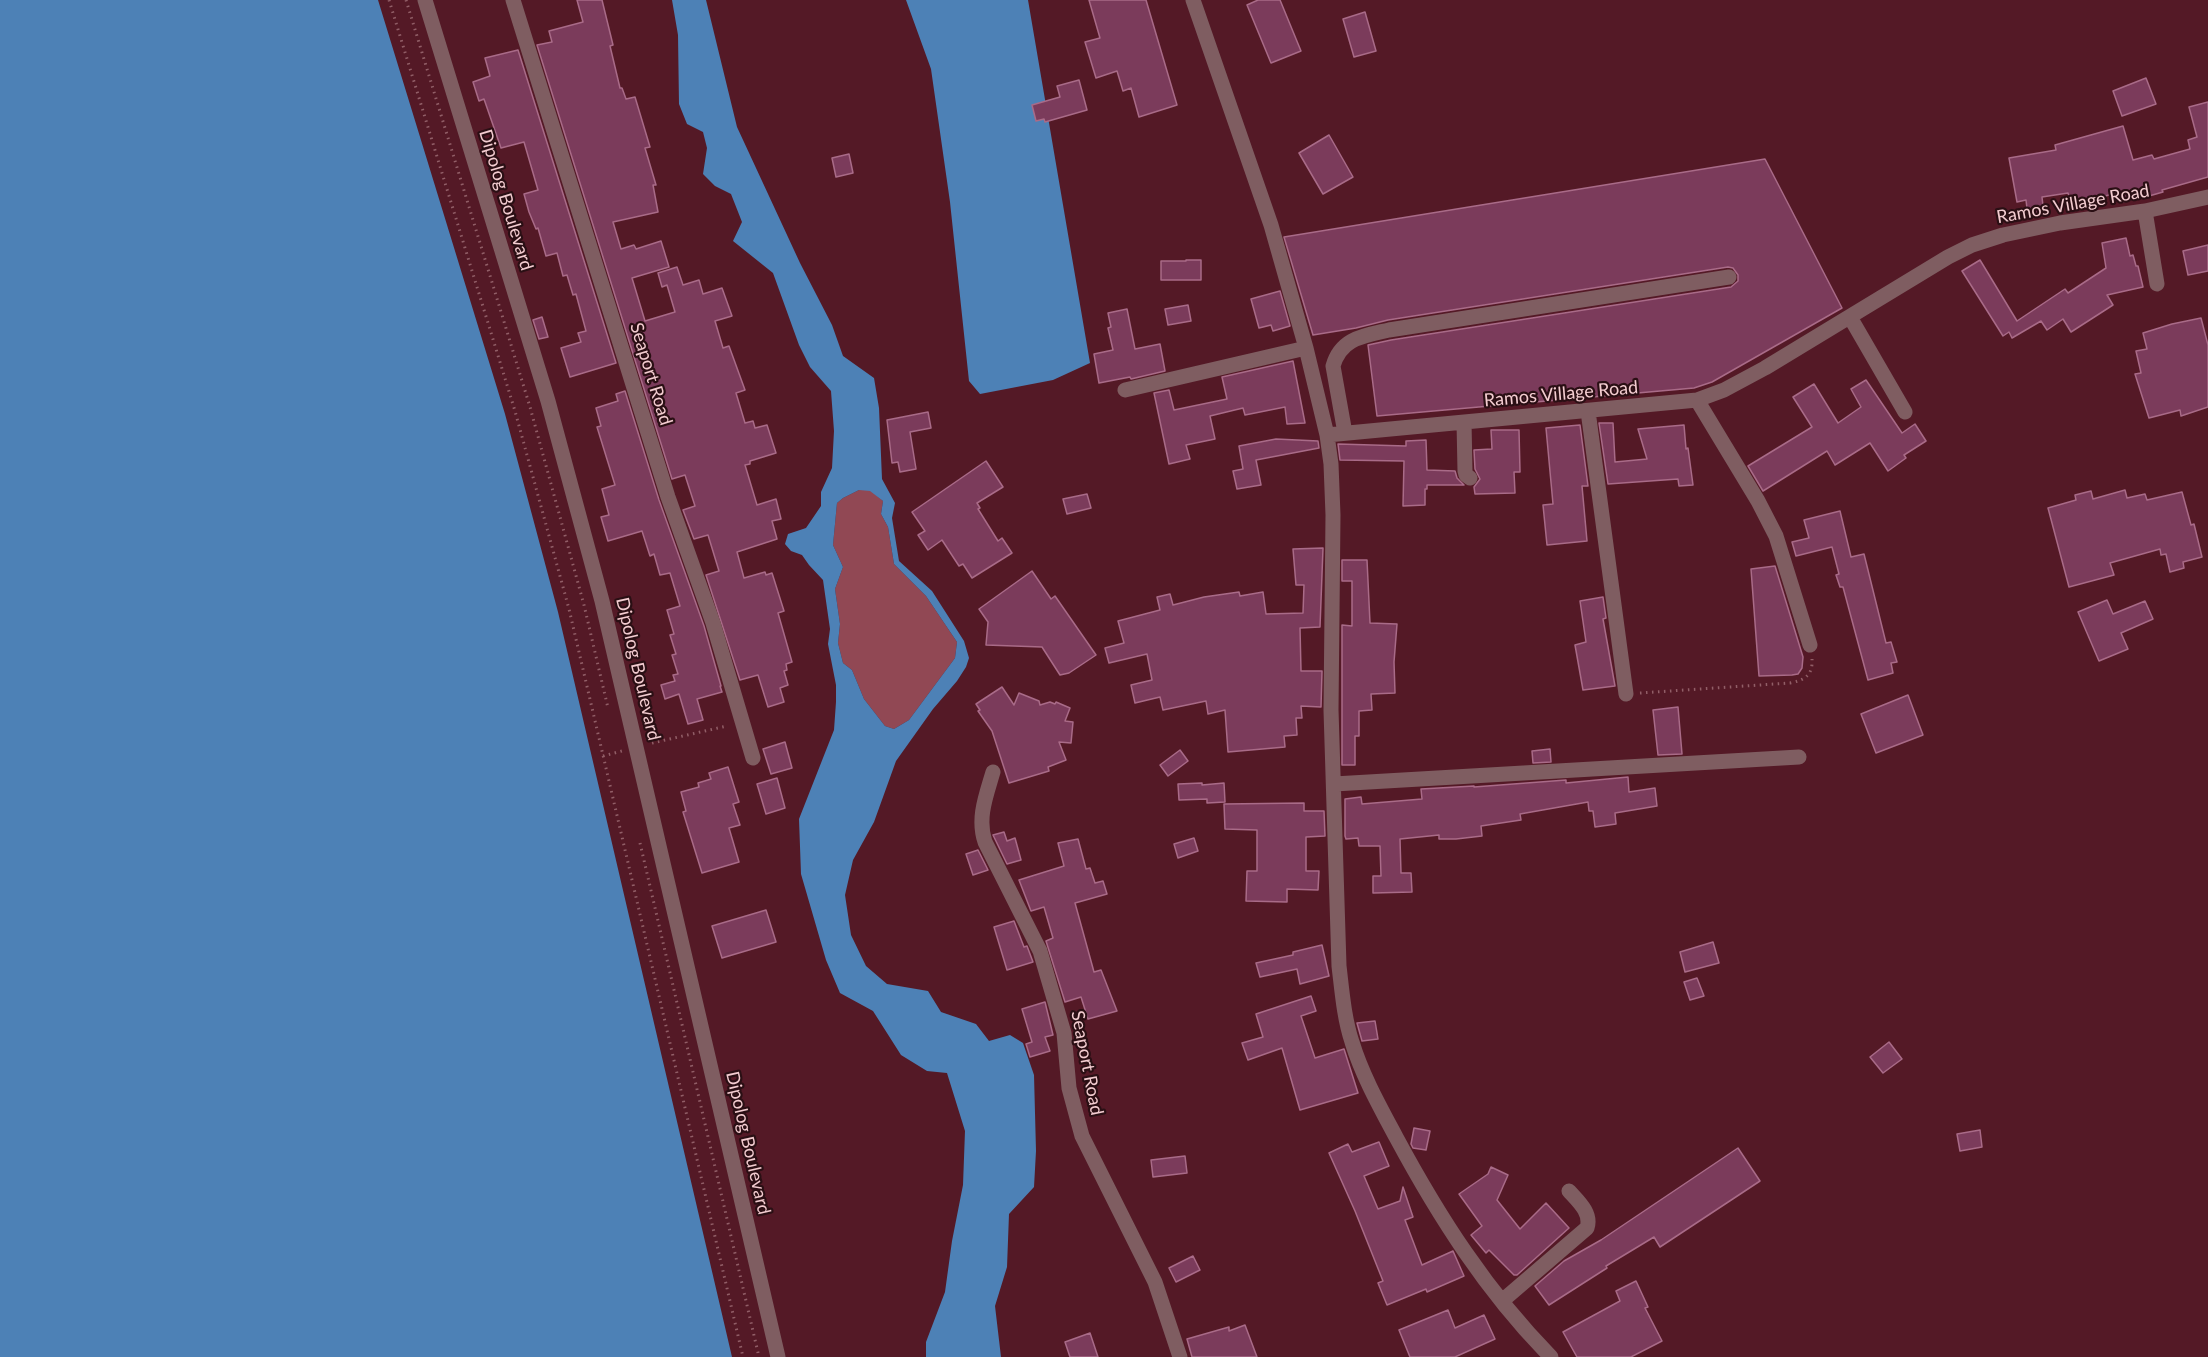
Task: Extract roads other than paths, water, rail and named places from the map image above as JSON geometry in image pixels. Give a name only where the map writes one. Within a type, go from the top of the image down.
[{"type":"street","name":"Dipolog Boulevard","points":[[425,0],[548,401],[602,601],[778,1357]]},
{"type":"street","name":"Seaport Road","points":[[513,0],[668,496],[713,622],[753,758]]},
{"type":"street","points":[[1193,0],[1271,225],[1306,348],[1327,435],[1331,464],[1333,515],[1330,710],[1339,966],[1344,1008],[1352,1042],[1364,1075],[1422,1186],[1459,1243],[1502,1301],[1551,1357]]},
{"type":"street","name":"Ramos Village Road","points":[[1327,435],[1697,400],[1724,390],[1765,368],[1948,257],[1972,246],[2003,235],[2060,223],[2145,211],[2208,197]]},
{"type":"street","points":[[2145,211],[2157,284]]},
{"type":"street","points":[[1345,433],[1333,366],[1336,355],[1342,347],[1359,337],[1400,328],[1729,277]]},
{"type":"street","points":[[1850,317],[1905,411]]},
{"type":"street","points":[[1125,390],[1306,348]]},
{"type":"street","points":[[1697,400],[1758,501],[1776,536],[1810,645]]},
{"type":"street","points":[[1588,411],[1626,693]]},
{"type":"street","points":[[1464,422],[1465,471],[1466,476],[1470,478]]},
{"type":"street","points":[[1334,784],[1798,757]]},
{"type":"street","name":"Seaport Road","points":[[993,772],[981,817],[981,829],[985,842],[1040,951],[1064,1033],[1069,1088],[1082,1136],[1155,1282],[1180,1357]]},
{"type":"street","points":[[1502,1301],[1587,1228],[1589,1222],[1585,1210],[1569,1191]]},
{"type":"water","points":[[0,0],[378,0],[505,414],[558,612],[732,1357],[0,1357]]},
{"type":"water","points":[[672,0],[706,0],[737,127],[800,263],[832,325],[843,356],[874,378],[879,408],[882,479],[895,503],[892,518],[899,561],[932,591],[964,641],[969,658],[957,681],[933,709],[896,761],[874,822],[853,860],[845,895],[851,935],[866,966],[887,984],[928,991],[941,1012],[976,1024],[989,1041],[1010,1035],[1023,1043],[1034,1075],[1036,1151],[1034,1187],[1009,1214],[1007,1267],[995,1306],[1001,1357],[926,1357],[926,1342],[945,1292],[963,1185],[965,1131],[947,1073],[927,1071],[901,1055],[873,1011],[840,993],[826,960],[801,874],[799,819],[834,730],[836,685],[828,644],[830,629],[823,580],[802,555],[791,551],[785,544],[788,534],[806,528],[821,506],[821,492],[832,468],[834,431],[831,391],[810,367],[799,345],[773,273],[733,241],[742,222],[731,194],[715,186],[703,174],[707,148],[703,132],[687,124],[679,104],[678,35]],"holes":[[[859,490],[870,491],[883,501],[881,514],[888,527],[894,564],[926,596],[957,642],[955,658],[909,720],[894,729],[885,726],[864,699],[852,670],[843,663],[838,643],[840,624],[835,589],[843,567],[833,545],[837,503]]]},
{"type":"water","points":[[906,0],[1028,0],[1090,363],[1053,380],[980,394],[969,381],[950,202],[931,69]]}]
